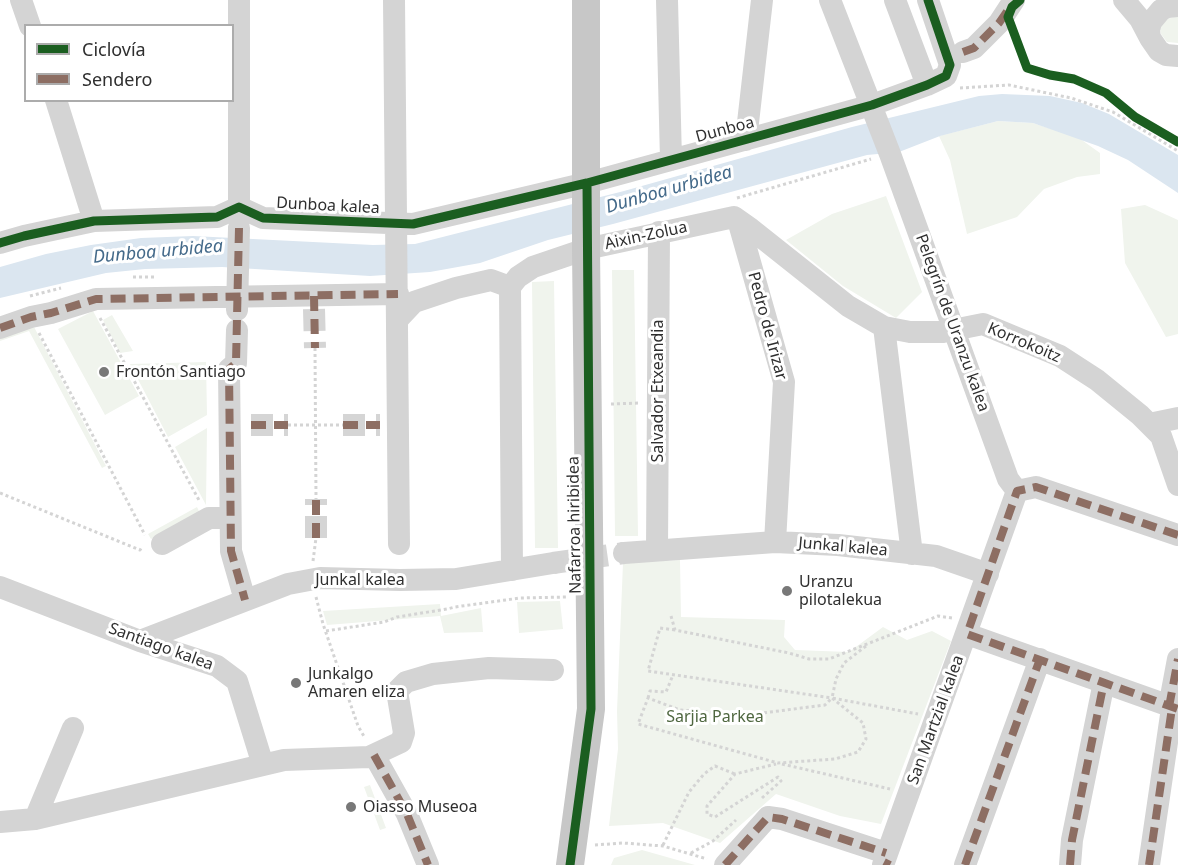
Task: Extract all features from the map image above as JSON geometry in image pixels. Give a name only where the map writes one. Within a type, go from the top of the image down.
[{"type":"main road","name":"Nafarroa hiribidea","points":[[571,856],[591,709],[586,0]]},
{"type":"street","points":[[21,0],[29,24]]},
{"type":"street","points":[[239,0],[236,363],[230,369],[220,518],[245,600]]},
{"type":"street","points":[[394,0],[400,561]]},
{"type":"street","points":[[668,0],[670,160]]},
{"type":"street","points":[[746,140],[762,0]]},
{"type":"street","points":[[830,0],[874,111]]},
{"type":"street","points":[[895,0],[927,86],[946,76],[950,65],[928,0]]},
{"type":"street","points":[[963,52],[974,48],[999,23],[1014,0]]},
{"type":"street","points":[[1124,0],[1140,19],[1159,51],[1166,55],[1178,56]]},
{"type":"street","points":[[1173,0],[1178,5]]},
{"type":"street","points":[[1150,38],[1151,22],[1155,15],[1168,7],[1178,5]]},
{"type":"street","name":"Dunboa","points":[[587,183],[746,140],[874,111],[927,86]]},
{"type":"street","points":[[57,102],[94,221]]},
{"type":"street","name":"Pelegrín de Uranzu kalea","points":[[874,111],[1008,479],[1017,491]]},
{"type":"street","name":"Dunboa kalea","points":[[239,217],[396,232],[413,224],[587,183]]},
{"type":"street","points":[[0,243],[94,221],[239,217]]},
{"type":"street","name":"Aixin-Zolua","points":[[510,287],[518,277],[534,267],[586,249],[659,232],[736,218]]},
{"type":"street","name":"Korrokoitz","points":[[736,218],[848,306],[884,327],[910,332],[943,332],[983,324],[1060,356],[1097,380],[1161,436],[1178,485]]},
{"type":"street","name":"Pedro de Irizar","points":[[736,218],[784,382],[775,542]]},
{"type":"street","name":"Salvador Etxeandia","points":[[657,550],[659,232]]},
{"type":"street","points":[[399,318],[414,302],[456,288],[491,280],[510,287],[512,570]]},
{"type":"street","points":[[0,328],[96,299],[237,312],[314,303],[398,285]]},
{"type":"street","points":[[884,327],[912,554]]},
{"type":"street","points":[[1149,424],[1178,418]]},
{"type":"street","points":[[1017,491],[1036,487],[1178,535]]},
{"type":"street","name":"San Martzial kalea","points":[[886,861],[1017,491]]},
{"type":"street","points":[[151,543],[220,518]]},
{"type":"street","name":"Junkal kalea","points":[[624,553],[775,542],[838,545],[936,556],[988,574]]},
{"type":"street","name":"Junkal kalea","points":[[140,641],[288,584],[400,561],[456,579],[553,563]]},
{"type":"street","name":"Santiago kalea","points":[[0,587],[140,641],[217,666],[237,681],[263,765]]},
{"type":"street","points":[[970,627],[1040,659],[1173,708]]},
{"type":"street","points":[[1149,865],[1173,708],[1178,658]]},
{"type":"street","points":[[965,865],[1040,659]]},
{"type":"street","points":[[0,822],[35,819],[291,760],[364,758],[401,741],[404,733],[397,691],[406,682],[433,674],[489,668],[553,670]]},
{"type":"street","points":[[1070,865],[1072,840],[1104,682]]},
{"type":"street","points":[[35,819],[74,728]]},
{"type":"street","points":[[374,755],[407,814],[428,865]]},
{"type":"street","points":[[719,863],[768,817],[782,819],[886,861]]},
{"type":"path","points":[[955,90],[966,86],[1009,85],[1071,98],[1113,112],[1178,151]]},
{"type":"path","points":[[1121,105],[1135,117],[1178,142]]},
{"type":"path","points":[[736,218],[737,197],[890,154]]},
{"type":"path","points":[[96,299],[95,308],[104,328],[220,518]]},
{"type":"path","points":[[0,494],[140,549],[151,543],[31,317]]},
{"type":"path","points":[[315,348],[316,499]]},
{"type":"path","points":[[588,404],[657,402]]},
{"type":"path","points":[[288,425],[343,425]]},
{"type":"path","points":[[326,631],[384,622],[396,617],[520,598],[591,596]]},
{"type":"path","points":[[319,608],[358,726]]},
{"type":"path","points":[[671,615],[675,630]]},
{"type":"path","points":[[937,717],[832,698],[648,671],[660,628],[789,653],[809,659],[829,659],[938,616],[970,627]]},
{"type":"path","points":[[648,698],[680,710],[747,715],[825,705],[832,698],[836,679],[844,663],[870,643]]},
{"type":"path","points":[[673,675],[666,692],[650,691],[638,724],[778,764],[890,789]]},
{"type":"path","points":[[663,846],[689,792],[704,774],[715,766],[735,774],[778,764],[835,759],[858,752],[866,739],[863,723],[832,698]]},
{"type":"path","points":[[735,774],[707,806],[707,814],[715,817],[778,777],[781,781],[756,804]]},
{"type":"path","points":[[692,853],[713,841],[739,819]]},
{"type":"path","points":[[571,856],[623,843],[663,846],[719,863]]},
{"type":"green space","points":[[1178,16],[1178,43],[1167,42],[1160,29],[1164,20]]},
{"type":"green space","points":[[998,121],[1033,123],[1079,138],[1100,153],[1100,174],[1077,177],[1044,189],[1017,217],[967,234],[950,160],[939,136]]},
{"type":"green space","points":[[886,196],[922,292],[896,318],[843,286],[786,240],[832,214]]},
{"type":"green space","points":[[1145,205],[1178,220],[1178,334],[1166,337],[1125,263],[1121,209]]},
{"type":"green space","points":[[612,270],[634,270],[638,536],[615,536]]},
{"type":"green space","points":[[554,281],[558,548],[535,548],[532,282]]},
{"type":"green space","name":"Frontón Santiago","points":[[93,311],[139,396],[105,415],[58,329]]},
{"type":"green space","points":[[112,315],[133,351],[120,353],[103,320]]},
{"type":"green space","points":[[32,323],[106,466],[102,468],[29,331],[0,341],[0,335]]},
{"type":"green space","points":[[206,362],[207,415],[168,437],[130,364]]},
{"type":"green space","points":[[207,428],[206,505],[175,447]]},
{"type":"green space","points":[[197,507],[200,513],[151,539],[148,534]]},
{"type":"green space","name":"Sarjia Parkea","points":[[680,560],[681,617],[785,620],[784,637],[795,650],[849,652],[883,627],[907,640],[932,631],[951,641],[881,824],[840,816],[776,794],[720,843],[663,823],[609,826],[618,749],[617,711],[623,563]]},
{"type":"green space","points":[[560,601],[563,629],[519,633],[517,602]]},
{"type":"green space","points":[[440,604],[441,616],[481,608],[483,632],[444,633],[440,616],[327,625],[323,611]]},
{"type":"green space","points":[[370,785],[386,828],[380,830],[364,787]]},
{"type":"green space","points":[[642,850],[695,865],[611,865],[614,858]]},
{"type":"water","name":"Dunboa urbidea","points":[[1002,94],[1050,96],[1082,103],[1109,114],[1178,155],[1178,193],[1128,160],[1098,146],[1033,123],[998,121],[940,136],[899,152],[867,155],[548,240],[480,263],[430,272],[370,276],[222,267],[145,269],[106,273],[0,298],[0,267],[46,254],[141,238],[193,236],[373,245],[415,244],[624,191],[852,127],[979,96]]},
{"type":"tunnel","points":[[314,309],[315,348]]},
{"type":"tunnel","points":[[251,425],[288,425]]},
{"type":"tunnel","points":[[343,425],[380,425]]},
{"type":"tunnel","points":[[316,499],[316,538]]},
{"type":"tunnel","points":[[553,563],[624,553]]},
{"type":"marked path","points":[[963,52],[974,48],[999,23],[1008,10]]},
{"type":"marked path","points":[[239,228],[236,363],[229,369],[231,551],[245,600]]},
{"type":"marked path","points":[[0,328],[96,299],[398,294]]},
{"type":"marked path","points":[[314,296],[315,348]]},
{"type":"marked path","points":[[251,425],[288,425]]},
{"type":"marked path","points":[[343,425],[380,425]]},
{"type":"marked path","points":[[1178,535],[1036,487],[1017,491],[967,634],[1178,709]]},
{"type":"marked path","points":[[316,499],[316,538]]},
{"type":"marked path","points":[[965,865],[1040,659]]},
{"type":"marked path","points":[[1169,707],[1178,659]]},
{"type":"marked path","points":[[1070,865],[1072,840],[1104,682]]},
{"type":"marked path","points":[[1149,865],[1172,708]]},
{"type":"marked path","points":[[374,755],[407,814],[428,865]]},
{"type":"marked path","points":[[725,865],[768,817],[782,819],[886,853]]},
{"type":"marked path","points":[[884,862],[890,865]]},
{"type":"cycle path","points":[[0,243],[94,221],[217,217],[239,207],[263,218],[413,224],[587,183],[872,105],[946,76],[950,65],[928,0]]},
{"type":"cycle path","points":[[1020,0],[1012,7],[1008,17],[1027,68],[1074,79],[1106,93],[1135,117],[1178,142]]},
{"type":"cycle path","points":[[570,865],[591,709],[587,183]]},
{"type":"place","name":"Frontón Santiago","points":[[104,372]]},
{"type":"place","name":"Uranzu pilotalekua","points":[[787,591]]},
{"type":"place","name":"Junkalgo Amaren eliza","points":[[296,683]]},
{"type":"place","name":"Oiasso Museoa","points":[[351,807]]}]
